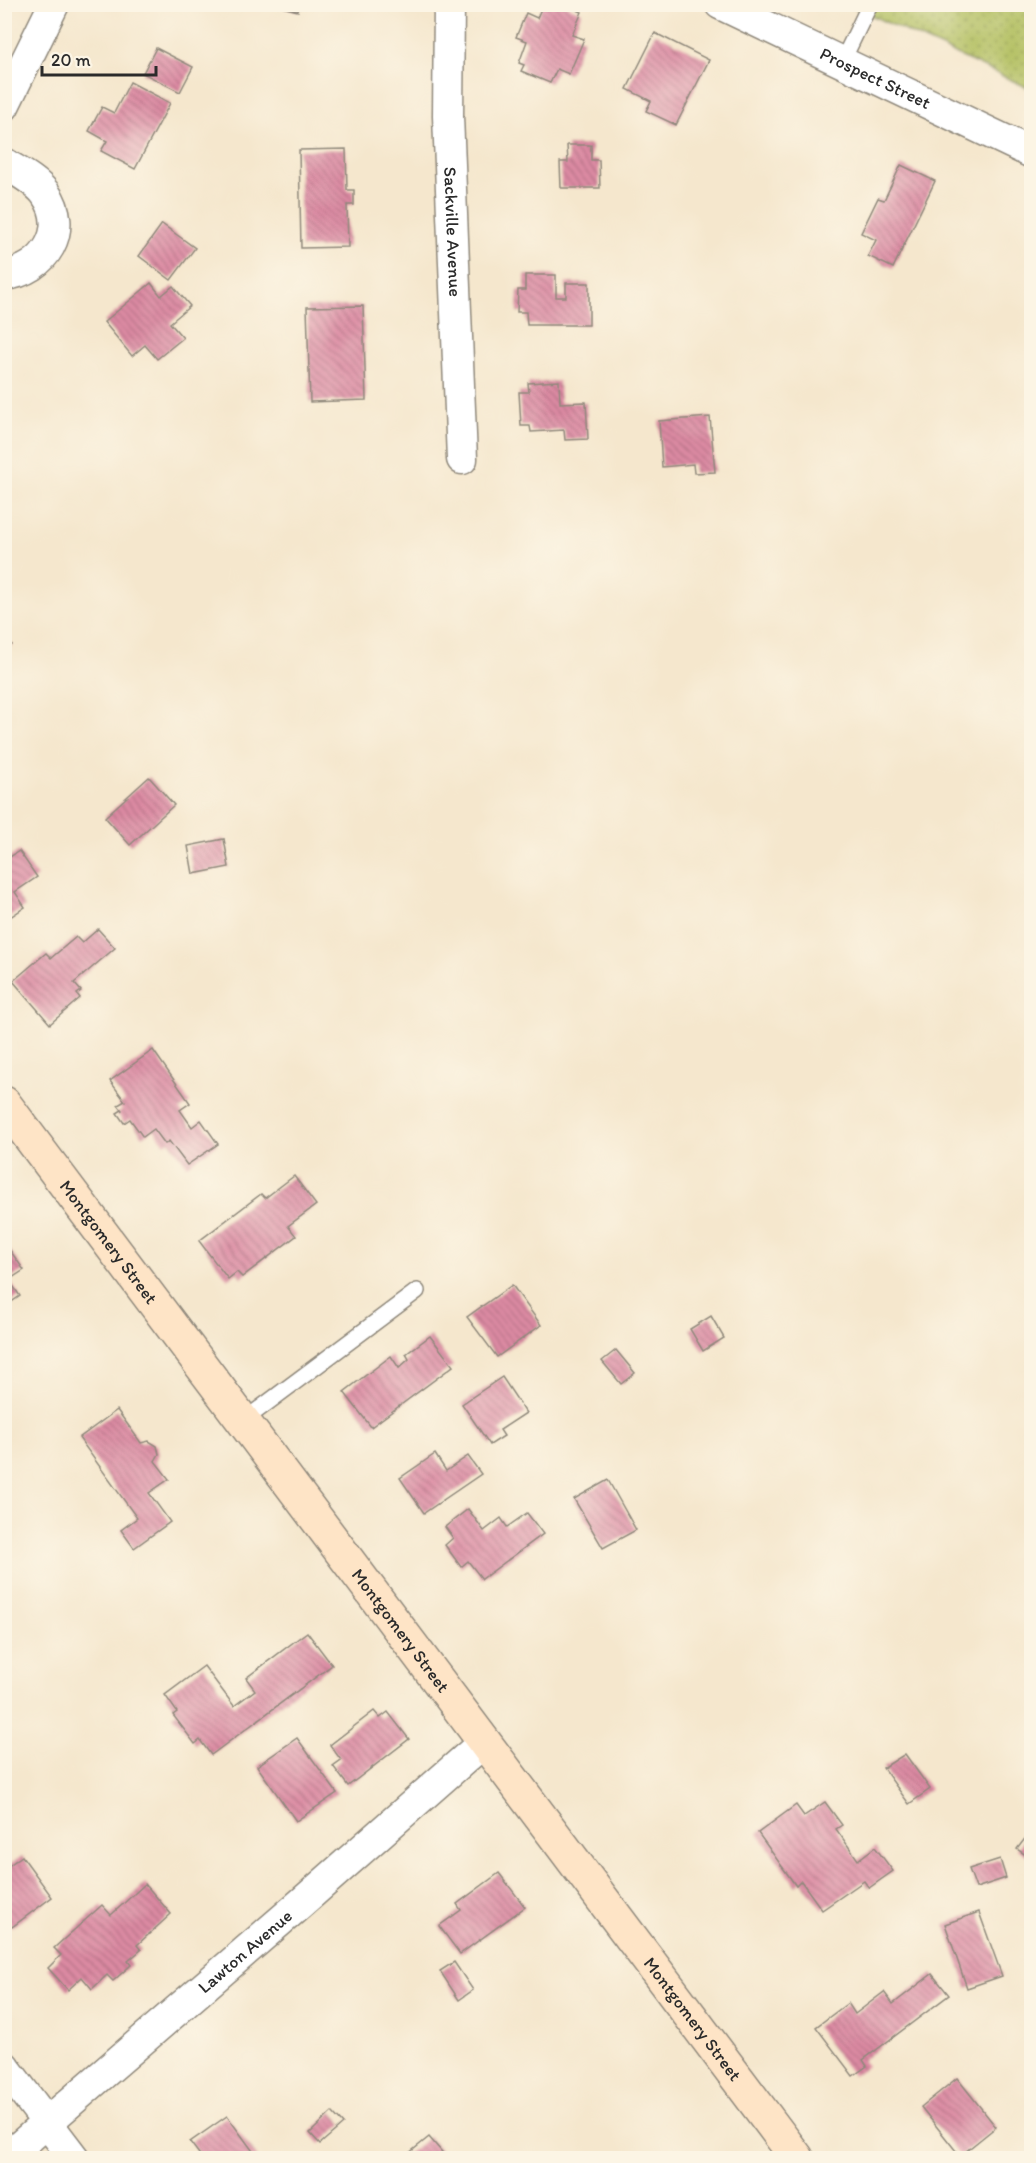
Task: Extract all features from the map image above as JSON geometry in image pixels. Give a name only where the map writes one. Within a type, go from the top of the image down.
[{"type":"main road","name":"Montgomery Street","points":[[4,1103],[797,2158]]},
{"type":"street","points":[[4,106],[54,4]]},
{"type":"street","name":"Sackville Avenue","points":[[449,4],[448,116],[462,459]]},
{"type":"street","name":"Prospect Street","points":[[720,4],[1032,153]]},
{"type":"street","points":[[4,163],[45,193],[54,213],[55,224],[50,246],[44,255],[27,270],[4,275]]},
{"type":"street","name":"Lawton Avenue","points":[[6,2158],[484,1742]]},
{"type":"street","points":[[4,2066],[75,2158]]},
{"type":"lane","points":[[842,62],[870,4]]},
{"type":"lane","points":[[243,1421],[417,1291]]},
{"type":"green space","points":[[849,5],[1031,5],[1031,89]]},
{"type":"building","points":[[543,4],[563,4],[582,12],[572,35],[584,39],[569,74],[557,69],[550,83],[521,71],[524,65],[519,63],[527,41],[516,37],[526,13],[537,18]]},
{"type":"building","points":[[274,5],[300,5],[298,11]]},
{"type":"building","points":[[655,33],[709,60],[676,125],[646,111],[651,101],[627,89]]},
{"type":"building","points":[[156,48],[193,67],[180,92],[143,73]]},
{"type":"building","points":[[130,82],[170,103],[135,169],[101,151],[107,141],[89,131],[102,107],[114,113]]},
{"type":"building","points":[[567,145],[591,145],[591,160],[599,160],[600,188],[561,188],[560,162],[568,162]]},
{"type":"building","points":[[346,149],[347,190],[354,190],[354,205],[347,205],[348,247],[301,248],[299,150]]},
{"type":"building","points":[[901,165],[935,181],[893,268],[868,256],[876,240],[861,233],[878,198],[884,200]]},
{"type":"building","points":[[162,224],[195,248],[171,280],[139,256]]},
{"type":"building","points":[[525,275],[556,275],[556,297],[566,297],[566,283],[589,283],[589,325],[527,325],[526,312],[517,312],[518,290],[525,290]]},
{"type":"building","points":[[151,283],[161,296],[173,286],[190,306],[170,323],[183,338],[157,359],[145,345],[132,356],[104,322]]},
{"type":"building","points":[[363,306],[366,400],[310,402],[307,307]]},
{"type":"building","points":[[559,381],[560,403],[586,402],[588,439],[565,440],[564,430],[531,432],[530,426],[521,426],[519,392],[529,392],[528,383]]},
{"type":"building","points":[[710,417],[715,472],[694,473],[693,464],[662,467],[659,421]]},
{"type":"building","points":[[4,637],[12,645],[4,651]]},
{"type":"building","points":[[149,777],[174,805],[130,845],[105,817]]},
{"type":"building","points":[[224,839],[229,867],[193,874],[188,846]]},
{"type":"building","points":[[19,851],[37,877],[15,892],[25,907],[4,921],[4,861]]},
{"type":"building","points":[[98,929],[115,948],[74,983],[81,991],[77,994],[80,998],[50,1024],[13,981],[46,953],[51,958],[76,937],[82,943]]},
{"type":"building","points":[[153,1050],[190,1103],[180,1110],[192,1127],[201,1120],[218,1144],[187,1165],[169,1141],[165,1144],[154,1129],[143,1137],[130,1119],[124,1123],[117,1113],[122,1110],[118,1105],[125,1101],[110,1081]]},
{"type":"building","points":[[294,1176],[316,1205],[288,1226],[296,1236],[242,1277],[237,1272],[228,1279],[199,1241],[261,1194],[265,1198]]},
{"type":"building","points":[[4,1242],[24,1270],[9,1280],[20,1296],[4,1307]]},
{"type":"building","points":[[512,1285],[541,1325],[497,1357],[467,1317]]},
{"type":"building","points":[[711,1316],[724,1338],[703,1351],[690,1329]]},
{"type":"building","points":[[430,1336],[453,1366],[371,1427],[344,1392],[391,1356],[399,1368],[409,1359],[406,1354]]},
{"type":"building","points":[[616,1350],[635,1373],[621,1384],[602,1361]]},
{"type":"building","points":[[502,1377],[526,1413],[500,1430],[504,1436],[490,1445],[462,1404]]},
{"type":"building","points":[[117,1410],[141,1443],[149,1441],[157,1446],[159,1454],[155,1461],[169,1479],[149,1493],[170,1522],[134,1548],[121,1530],[137,1518],[79,1438]]},
{"type":"building","points":[[435,1454],[446,1471],[468,1456],[481,1474],[424,1513],[400,1478]]},
{"type":"building","points":[[608,1480],[636,1530],[603,1548],[574,1499]]},
{"type":"building","points":[[468,1509],[484,1531],[501,1518],[507,1527],[527,1513],[543,1534],[482,1579],[468,1561],[461,1567],[445,1545],[453,1538],[445,1527]]},
{"type":"building","points":[[307,1632],[332,1665],[211,1755],[200,1740],[195,1744],[173,1715],[177,1712],[165,1695],[204,1666],[234,1706],[255,1690],[246,1678]]},
{"type":"building","points":[[374,1711],[380,1718],[388,1712],[409,1739],[348,1786],[333,1766],[341,1760],[330,1745]]},
{"type":"building","points":[[297,1738],[337,1793],[296,1821],[257,1766]]},
{"type":"building","points":[[905,1754],[930,1789],[909,1804],[883,1768]]},
{"type":"building","points":[[825,1802],[842,1825],[836,1829],[858,1860],[875,1847],[893,1871],[869,1888],[864,1881],[822,1910],[801,1881],[796,1886],[758,1833],[796,1805],[804,1816]]},
{"type":"building","points":[[1027,1836],[1032,1840],[1032,1859],[1017,1849]]},
{"type":"building","points":[[22,1856],[52,1897],[12,1927],[4,1918],[4,1869]]},
{"type":"building","points":[[1000,1859],[1006,1878],[976,1888],[969,1869]]},
{"type":"building","points":[[499,1873],[525,1907],[460,1954],[439,1926],[461,1910],[457,1904]]},
{"type":"building","points":[[145,1884],[171,1914],[137,1945],[141,1950],[128,1961],[131,1965],[113,1981],[107,1975],[92,1989],[82,1977],[68,1990],[48,1968],[61,1955],[54,1948],[102,1905],[111,1915]]},
{"type":"building","points":[[979,1912],[1002,1976],[967,1988],[945,1924]]},
{"type":"building","points":[[454,1962],[473,1990],[459,2000],[440,1971]]},
{"type":"building","points":[[932,1974],[949,1995],[863,2060],[867,2066],[853,2076],[816,2027],[848,2003],[855,2014],[884,1992],[893,2004]]},
{"type":"building","points":[[957,2078],[996,2127],[960,2156],[921,2107]]},
{"type":"building","points":[[332,2112],[343,2124],[320,2144],[310,2133]]},
{"type":"building","points":[[227,2116],[258,2158],[202,2158],[190,2142]]},
{"type":"building","points":[[429,2137],[447,2158],[403,2158]]}]
